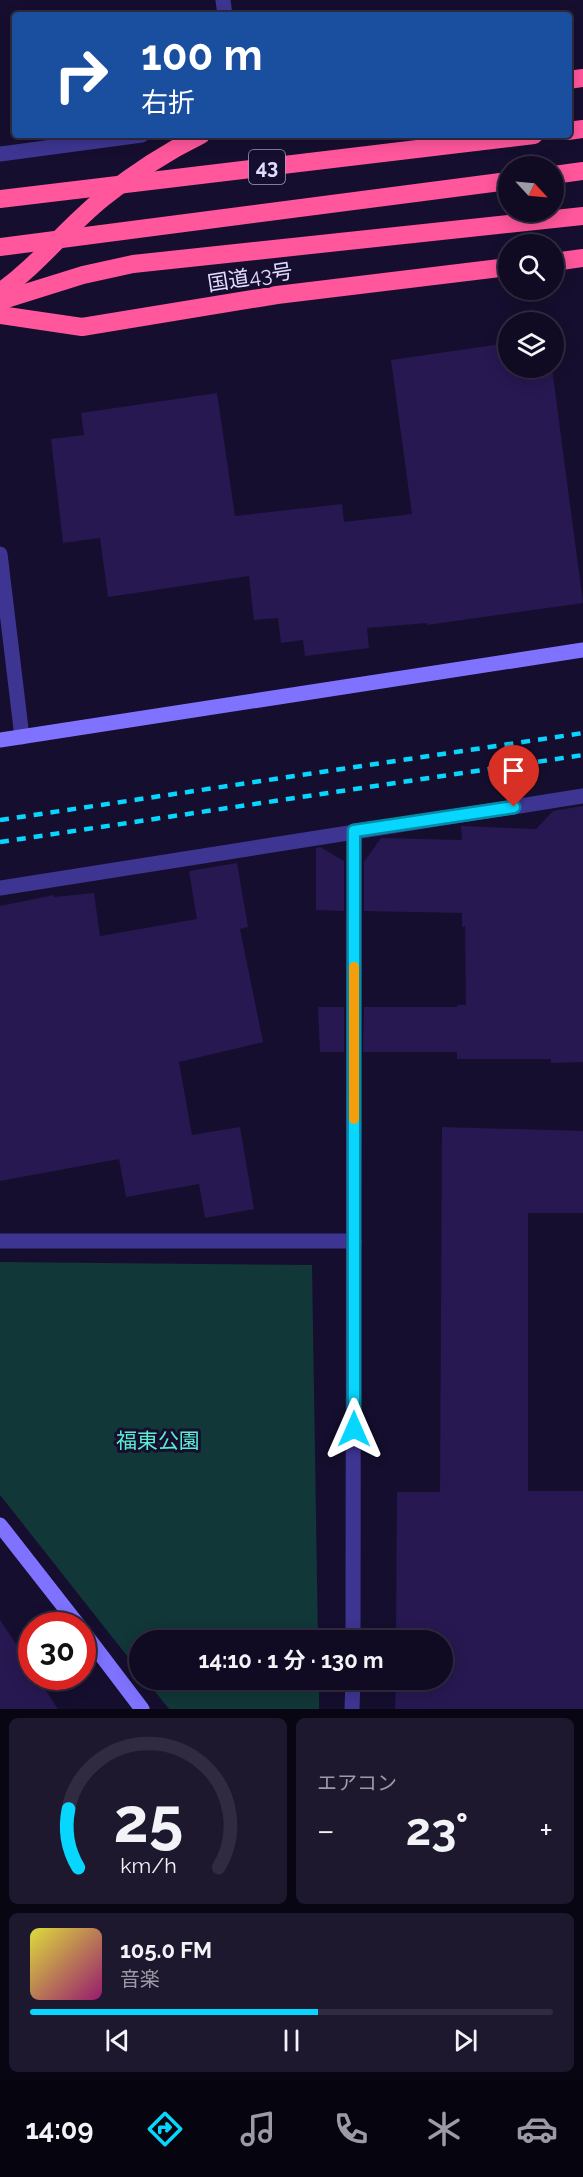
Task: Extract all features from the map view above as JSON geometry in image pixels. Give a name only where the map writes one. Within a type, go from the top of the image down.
[{"type":"highway","points":[[0,292],[21,276],[103,198],[175,147],[194,138]]},
{"type":"highway","name":"43","points":[[0,199],[509,138]]},
{"type":"highway","points":[[564,174],[583,171]]},
{"type":"highway","name":"43","points":[[0,247],[498,182]]},
{"type":"highway","points":[[0,301],[83,275],[133,264],[583,216]]},
{"type":"highway","points":[[564,261],[583,258]]},
{"type":"highway","name":"国道43号","points":[[0,315],[82,327],[277,295],[498,268]]},
{"type":"street","points":[[0,154],[120,138]]},
{"type":"street","points":[[0,554],[22,737]]},
{"type":"street","points":[[0,740],[583,650]]},
{"type":"street","points":[[0,888],[583,796]]},
{"type":"street","points":[[353,1630],[354,831]]},
{"type":"street","points":[[0,1241],[354,1241]]},
{"type":"street","points":[[0,1525],[68,1612]]},
{"type":"street","points":[[96,1648],[142,1709]]},
{"type":"street","points":[[352,1690],[352,1709]]},
{"type":"green space","name":"福東公園","points":[[0,1262],[312,1265],[318,1630],[129,1630],[129,1658],[96,1617],[96,1612],[92,1612],[0,1495]]},
{"type":"green space","points":[[154,1690],[319,1690],[319,1709],[169,1709]]},
{"type":"building","points":[[498,344],[498,378],[553,378],[583,603],[427,625],[427,623],[367,628],[369,648],[305,656],[303,640],[281,643],[278,618],[254,620],[249,576],[108,597],[100,538],[63,543],[51,439],[84,435],[81,413],[217,393],[235,516],[342,504],[344,522],[412,514],[391,360]]},
{"type":"building","points":[[583,806],[583,1062],[551,1063],[551,1059],[457,1059],[457,1052],[363,1052],[364,1007],[457,1007],[457,1005],[466,1005],[465,926],[462,927],[462,913],[364,911],[364,862],[381,838],[462,840],[461,826],[536,829],[553,811]]},
{"type":"building","points":[[320,847],[344,861],[344,911],[316,910],[316,848]]},
{"type":"building","points":[[237,863],[248,927],[240,929],[263,1042],[179,1062],[192,1135],[240,1127],[254,1209],[205,1218],[199,1184],[126,1197],[119,1159],[0,1181],[0,906],[54,895],[54,897],[94,893],[100,936],[197,919],[189,871]]},
{"type":"building","points":[[318,1007],[344,1007],[344,1052],[320,1052]]},
{"type":"building","points":[[442,1127],[583,1131],[583,1213],[528,1213],[528,1491],[583,1491],[583,1709],[395,1709],[396,1690],[453,1690],[453,1630],[396,1630],[397,1492],[440,1492]]},
{"type":"building","points":[[0,1620],[18,1647],[18,1690],[46,1690],[58,1709],[0,1709]]},
{"type":"railway","points":[[0,820],[583,733]]},
{"type":"railway","points":[[0,842],[583,755]]},
{"type":"slow traffic","points":[[354,967],[354,1119]]},
{"type":"route","points":[[354,1429],[354,831],[514,807]]}]
